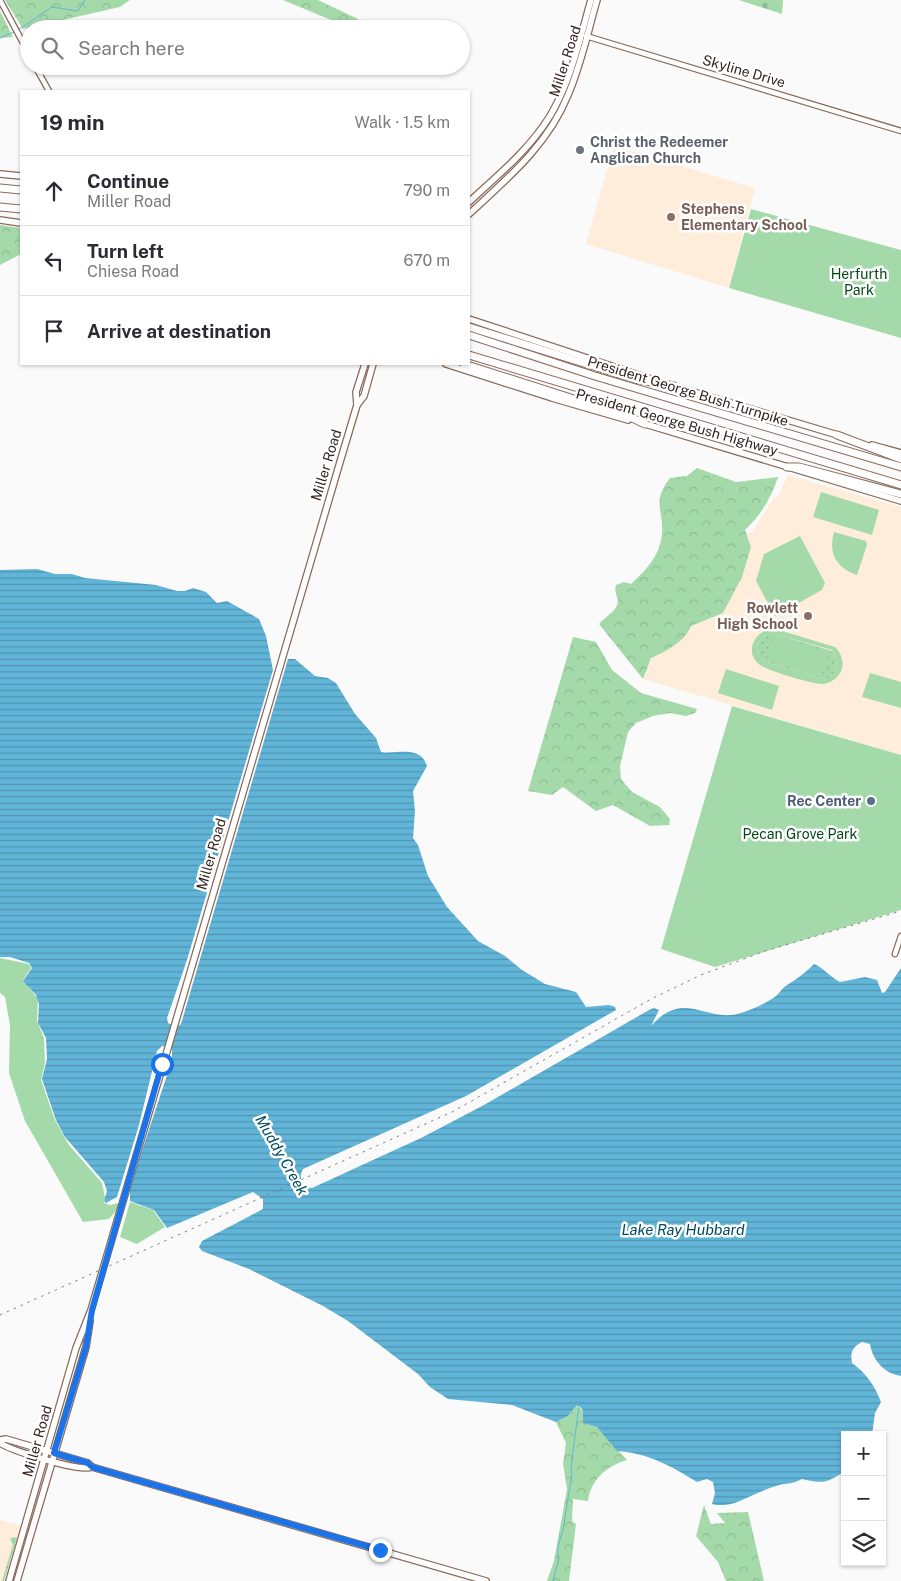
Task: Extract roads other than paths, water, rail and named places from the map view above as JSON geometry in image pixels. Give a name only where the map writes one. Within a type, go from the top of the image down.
[{"type":"highway","points":[[0,188],[20,190]]},
{"type":"highway","points":[[0,207],[20,209]]},
{"type":"highway","points":[[470,327],[635,379],[674,386]]},
{"type":"highway","name":"President George Bush Turnpike","points":[[470,335],[595,376],[901,467]]},
{"type":"highway","name":"President George Bush Turnpike","points":[[470,355],[901,485]]},
{"type":"highway","points":[[467,365],[630,416],[645,424]]},
{"type":"highway","points":[[837,435],[901,459]]},
{"type":"highway","points":[[787,467],[799,467],[901,494]]},
{"type":"main road","name":"Miller Road","points":[[470,213],[529,157],[543,140],[568,95],[584,36],[591,0]]},
{"type":"main road","name":"Miller Road","points":[[470,201],[524,150],[550,116],[563,90],[597,0]]},
{"type":"main road","points":[[0,174],[20,176]]},
{"type":"main road","points":[[0,220],[20,223]]},
{"type":"main road","points":[[470,319],[674,386],[901,454]]},
{"type":"main road","name":"Miller Road","points":[[9,1581],[76,1348],[92,1310],[173,1026],[357,405],[356,392],[365,365]]},
{"type":"main road","name":"Miller Road","points":[[357,405],[364,396],[373,365]]},
{"type":"main road","name":"President George Bush Highway","points":[[449,365],[552,398],[901,500]]},
{"type":"main road","name":"Miller Road","points":[[17,1581],[86,1347],[92,1310]]},
{"type":"main road","points":[[0,1441],[6,1439],[88,1463],[92,1467],[486,1581]]},
{"type":"main road","points":[[0,1441],[44,1458],[86,1470],[92,1467]]},
{"type":"street","points":[[0,0],[20,36]]},
{"type":"street","name":"Skyline Drive","points":[[584,36],[901,131]]},
{"type":"street","points":[[40,75],[48,90]]},
{"type":"street","points":[[895,954],[901,936]]},
{"type":"water","name":"Lake Ray Hubbard","points":[[37,569],[55,574],[72,574],[85,578],[156,585],[177,591],[193,588],[206,592],[217,603],[227,601],[259,619],[266,636],[273,670],[187,960],[167,1018],[168,1023],[177,1027],[181,1024],[288,659],[295,659],[315,676],[328,678],[336,683],[355,714],[376,738],[381,752],[407,752],[419,755],[424,759],[427,766],[413,791],[415,811],[413,838],[418,845],[428,876],[447,907],[478,941],[505,956],[522,970],[545,984],[576,992],[586,1007],[609,1005],[615,1007],[616,1010],[466,1096],[303,1169],[301,1178],[306,1187],[312,1188],[421,1138],[484,1105],[654,1008],[659,1010],[651,1026],[663,1015],[674,1009],[695,1009],[728,1015],[741,1013],[772,999],[785,986],[801,976],[814,964],[840,982],[865,977],[877,980],[882,993],[885,992],[901,968],[901,1376],[889,1372],[880,1365],[871,1350],[870,1344],[862,1342],[854,1348],[851,1356],[852,1363],[870,1380],[881,1402],[875,1413],[873,1431],[841,1431],[841,1474],[825,1481],[815,1482],[802,1479],[793,1483],[779,1485],[732,1504],[712,1504],[715,1493],[713,1482],[707,1479],[697,1482],[649,1457],[617,1451],[597,1427],[583,1423],[583,1410],[579,1406],[576,1406],[568,1416],[556,1422],[512,1405],[448,1399],[430,1387],[418,1374],[348,1321],[323,1306],[249,1269],[202,1251],[199,1247],[202,1241],[263,1209],[263,1199],[253,1192],[167,1228],[154,1210],[130,1201],[130,1187],[172,1060],[172,1048],[162,1046],[157,1051],[139,1125],[117,1197],[106,1203],[104,1201],[107,1191],[104,1182],[65,1137],[56,1120],[42,1079],[47,1059],[46,1038],[38,1023],[39,1004],[36,995],[23,981],[32,968],[29,963],[10,957],[0,957],[0,570]]},
{"type":"waterway","points":[[33,20],[52,7],[78,11],[85,0]]},
{"type":"waterway","points":[[0,38],[14,32]]},
{"type":"waterway","points":[[553,1581],[558,1562],[558,1546],[563,1530],[572,1473],[571,1467],[579,1405]]},
{"type":"railway","points":[[0,1315],[452,1112],[653,998],[701,975],[765,951],[901,911]]},
{"type":"place","name":"Christ the Redeemer Anglican Church","points":[[580,150]]},
{"type":"place","name":"Stephens Elementary School","points":[[671,217]]},
{"type":"place","name":"Rowlett High School","points":[[808,616]]},
{"type":"place","name":"Rec Center","points":[[871,801]]},
{"type":"park label","name":"Herfurth Park","points":[[859,282]]},
{"type":"park label","name":"Pecan Grove Park","points":[[800,834]]},
{"type":"water label","name":"Muddy Creek","points":[[282,1155]]}]
